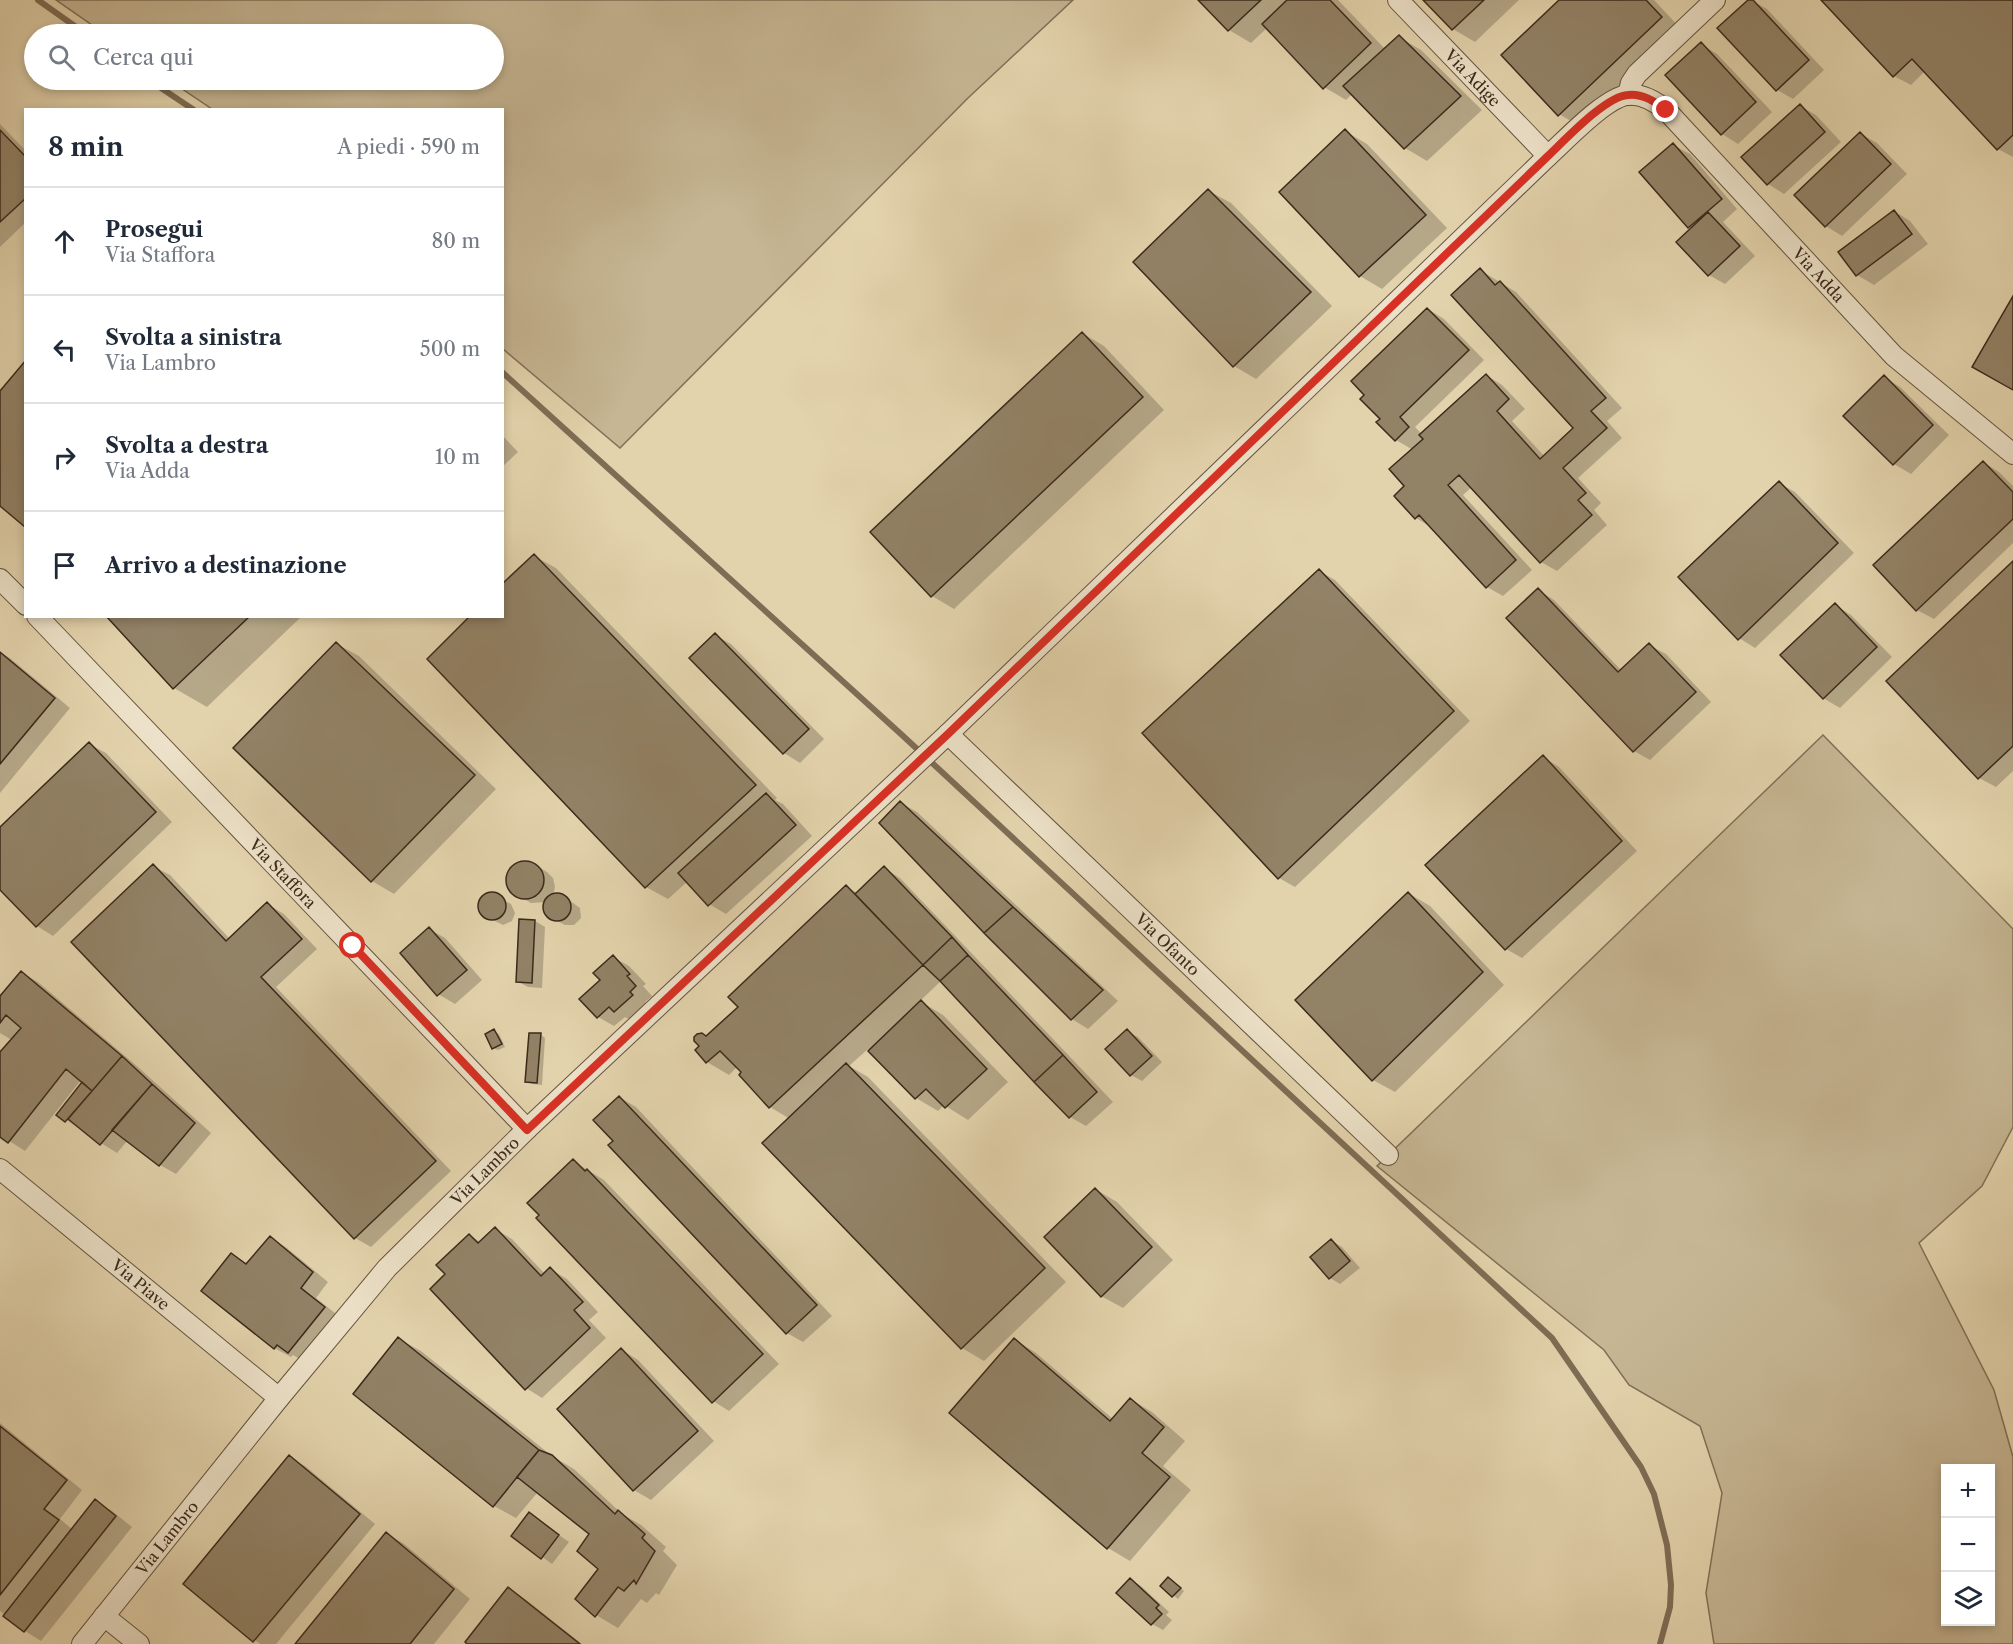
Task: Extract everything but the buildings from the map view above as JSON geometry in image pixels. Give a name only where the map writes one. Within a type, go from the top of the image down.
[{"type":"street","name":"Via Adige","points":[[1398,0],[1548,156]]},
{"type":"street","points":[[1628,94],[1637,74],[1715,0]]},
{"type":"street","name":"Via Lambro","points":[[82,1644],[279,1398],[387,1268],[527,1130],[944,738],[1548,156],[1613,99],[1628,94]]},
{"type":"street","name":"Via Adda","points":[[1628,94],[1647,98],[1666,110],[1894,356],[2013,454]]},
{"type":"street","points":[[0,579],[24,603]]},
{"type":"street","name":"Via Staffora","points":[[39,618],[527,1130]]},
{"type":"street","name":"Via Ofanto","points":[[944,738],[1388,1155]]},
{"type":"street","name":"Via Piave","points":[[0,1169],[279,1398]]},
{"type":"street","points":[[104,1616],[139,1644]]},
{"type":"shaded area","points":[[56,0],[1073,0],[968,98],[620,448],[504,350],[504,108],[211,108],[184,90],[504,90],[504,24],[91,24]]},
{"type":"shaded area","points":[[1823,735],[2013,929],[2013,1127],[1982,1186],[1919,1243],[1994,1390],[2013,1457],[2013,1644],[1714,1644],[1706,1593],[1722,1493],[1700,1426],[1629,1385],[1604,1350],[1377,1166]]},
{"type":"waterway","points":[[38,0],[72,24]]},
{"type":"waterway","points":[[164,90],[191,108]]},
{"type":"waterway","points":[[504,374],[902,735],[1552,1338],[1641,1467],[1654,1494],[1667,1545],[1671,1585],[1670,1607],[1660,1644]]},
{"type":"route","points":[[353,946],[527,1130],[948,734],[1548,156],[1613,99],[1628,94],[1639,96],[1657,103],[1666,110]]}]
